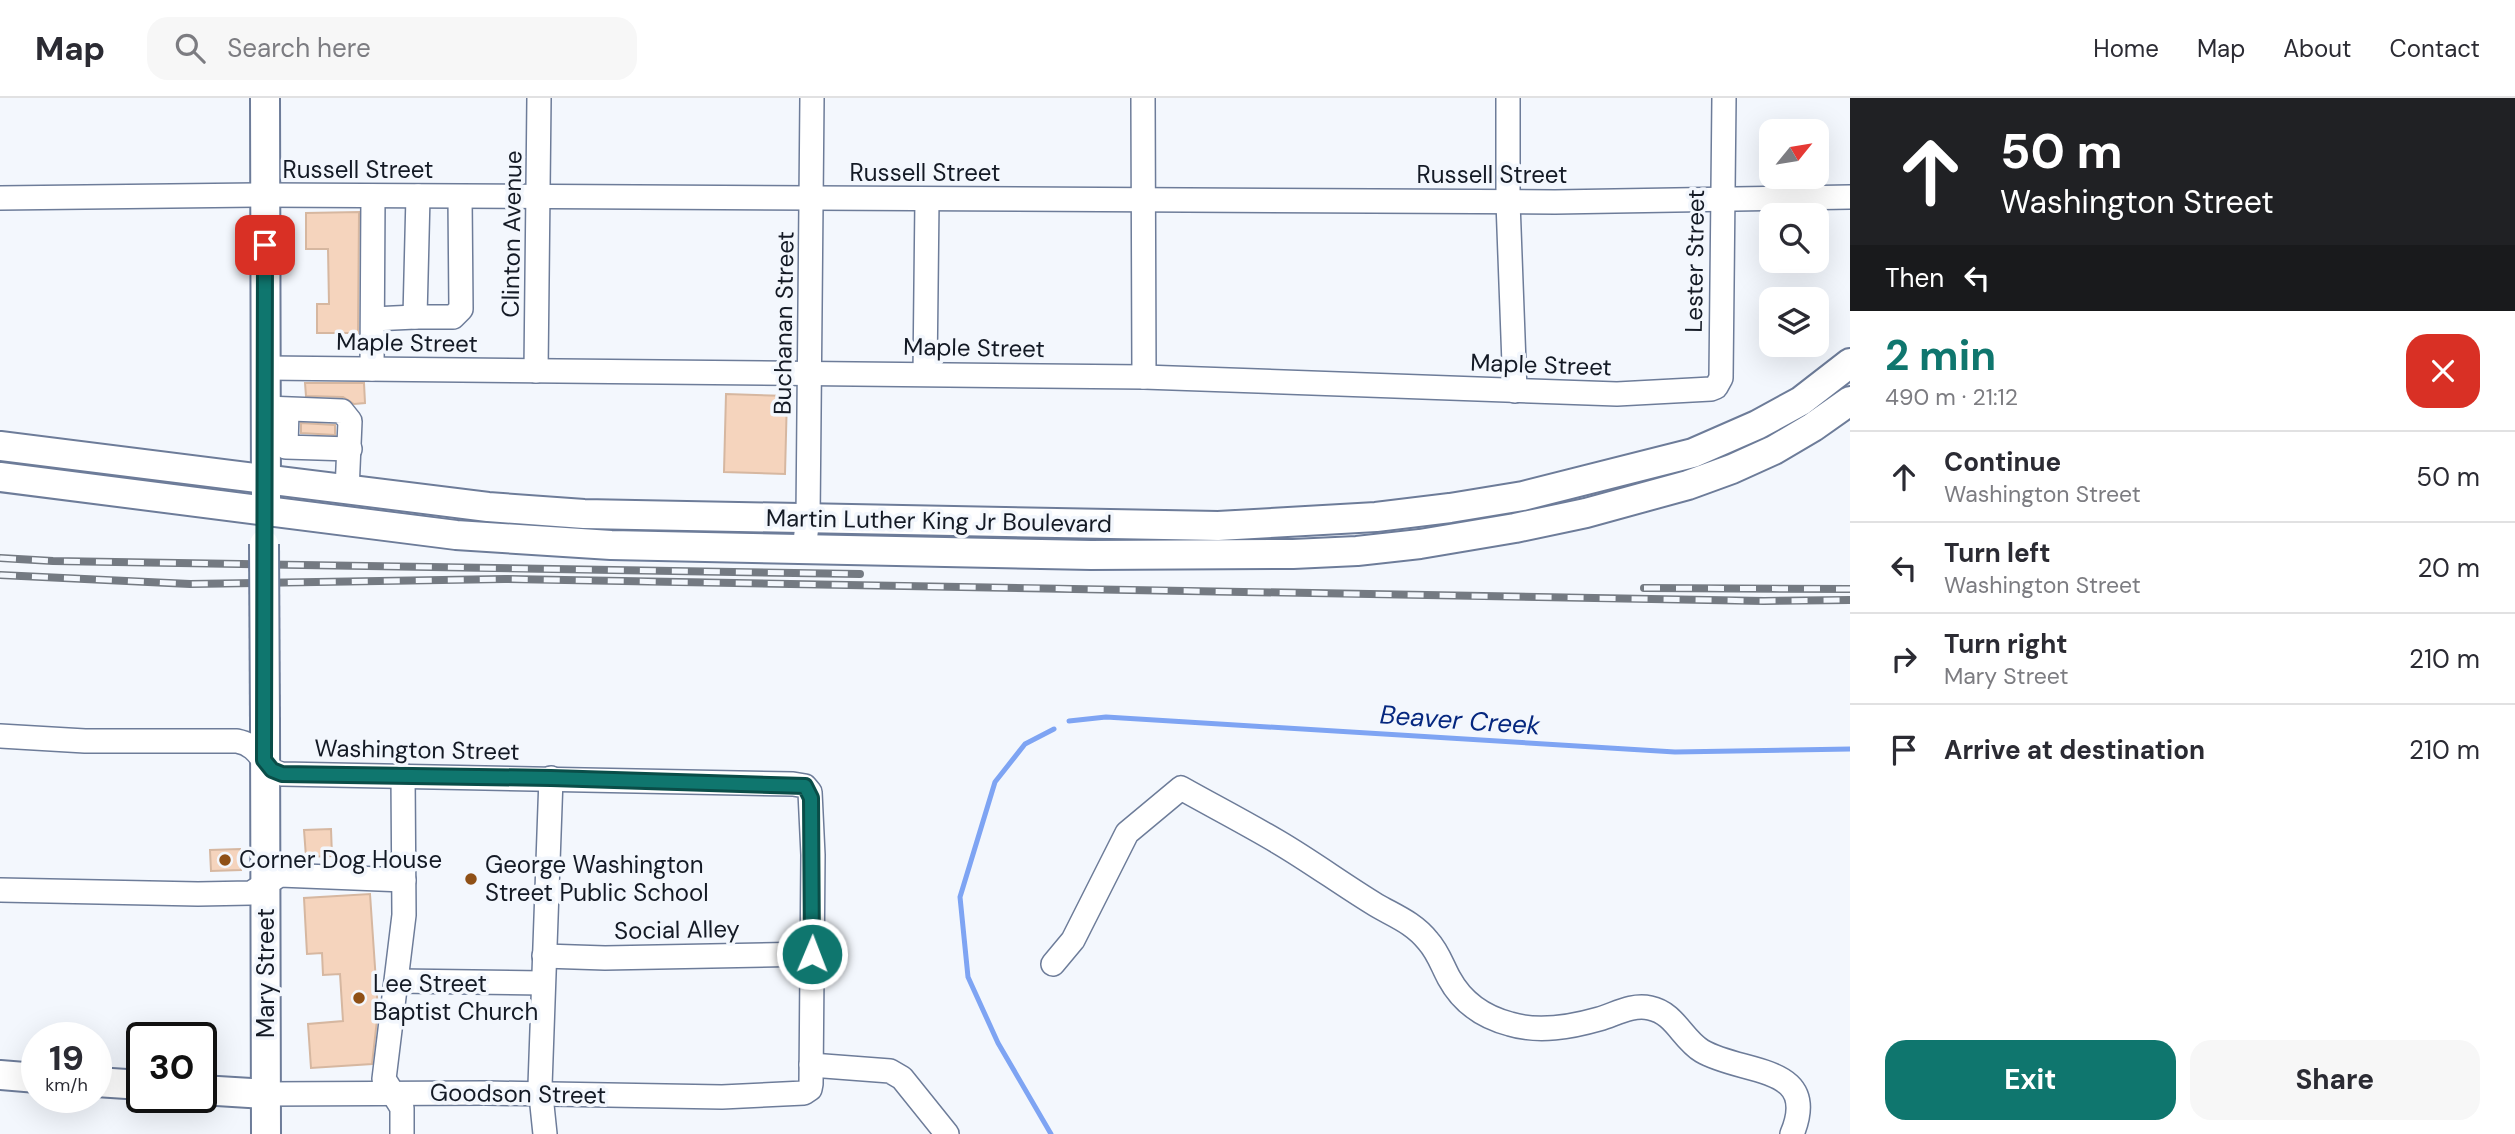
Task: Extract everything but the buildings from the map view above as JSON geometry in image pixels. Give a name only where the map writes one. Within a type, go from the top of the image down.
[{"type":"main road","name":"Mary Street","points":[[265,98],[266,368],[276,409],[266,481],[264,544],[266,1134]]},
{"type":"main road","name":"Martin Luther King Jr Boulevard","points":[[0,446],[346,491],[488,507],[584,514],[1218,526],[1364,518],[1450,508],[1523,496],[1693,453],[1757,425],[1801,401],[1850,363]]},
{"type":"main road","name":"Martin Luther King Jr Boulevard","points":[[0,477],[456,534],[611,545],[1091,555],[1293,554],[1420,544],[1515,528],[1586,513],[1688,485],[1774,450],[1850,401]]},
{"type":"main road","points":[[0,1075],[21,1077]]},
{"type":"main road","name":"Goodson Street","points":[[217,1091],[266,1094]]},
{"type":"street","name":"Clinton Avenue","points":[[536,371],[539,98]]},
{"type":"street","name":"Buchanan Street","points":[[804,549],[808,519],[812,98]]},
{"type":"street","points":[[1143,98],[1144,377]]},
{"type":"street","points":[[1508,98],[1508,202],[1515,391]]},
{"type":"street","name":"Lester Street","points":[[1680,393],[1712,390],[1721,377],[1724,98]]},
{"type":"street","name":"Russell Street","points":[[0,198],[265,195],[1508,202],[1850,197]]},
{"type":"street","points":[[372,369],[373,196]]},
{"type":"street","points":[[415,317],[418,196]]},
{"type":"street","points":[[373,319],[453,317],[461,309],[460,197]]},
{"type":"street","points":[[925,374],[927,200]]},
{"type":"street","name":"Maple Street","points":[[266,368],[1144,377],[1515,391],[1680,393]]},
{"type":"street","points":[[346,491],[350,449],[350,421],[342,411],[276,409],[286,447],[350,449]]},
{"type":"street","name":"Washington Street","points":[[0,736],[85,741],[237,741],[255,747],[272,770],[282,774],[551,778],[805,786],[811,798],[812,954]]},
{"type":"street","points":[[402,1134],[402,1108],[384,1079],[389,1029],[398,981],[404,880],[403,775]]},
{"type":"street","points":[[545,1134],[540,1094],[551,778]]},
{"type":"street","points":[[1053,964],[1073,940],[1130,828],[1181,788],[1278,841],[1413,926],[1438,954],[1457,992],[1484,1014],[1510,1024],[1547,1028],[1575,1025],[1637,1007],[1651,1008],[1663,1013],[1701,1050],[1717,1058],[1780,1077],[1791,1085],[1798,1094],[1800,1105],[1799,1117],[1792,1134]]},
{"type":"street","points":[[0,890],[251,893],[280,875],[404,880]]},
{"type":"street","points":[[812,954],[811,1065],[890,1071],[902,1078],[947,1134]]},
{"type":"street","name":"Social Alley","points":[[544,956],[605,958],[812,954]]},
{"type":"street","points":[[398,981],[543,983]]},
{"type":"street","name":"Goodson Street","points":[[266,1094],[722,1097],[799,1094],[810,1089],[811,1065]]},
{"type":"waterway","name":"Beaver Creek","points":[[1069,721],[1106,717],[1675,752],[1850,749]]},
{"type":"waterway","name":"Beaver Creek","points":[[1051,1134],[998,1043],[968,977],[960,897],[995,782],[1025,744],[1054,729]]},
{"type":"railway","points":[[0,558],[860,574]]},
{"type":"railway","points":[[0,575],[190,584],[505,579],[1764,601],[1850,600]]},
{"type":"railway","points":[[1644,588],[1850,589]]},
{"type":"place","name":"Corner Dog House","points":[[225,860]]},
{"type":"place","name":"George Washington Street Public School","points":[[471,879]]},
{"type":"place","name":"Lee Street Baptist Church","points":[[359,998]]},
{"type":"route","points":[[265,245],[264,760],[277,774],[551,778],[805,786],[811,798],[812,954]]}]
